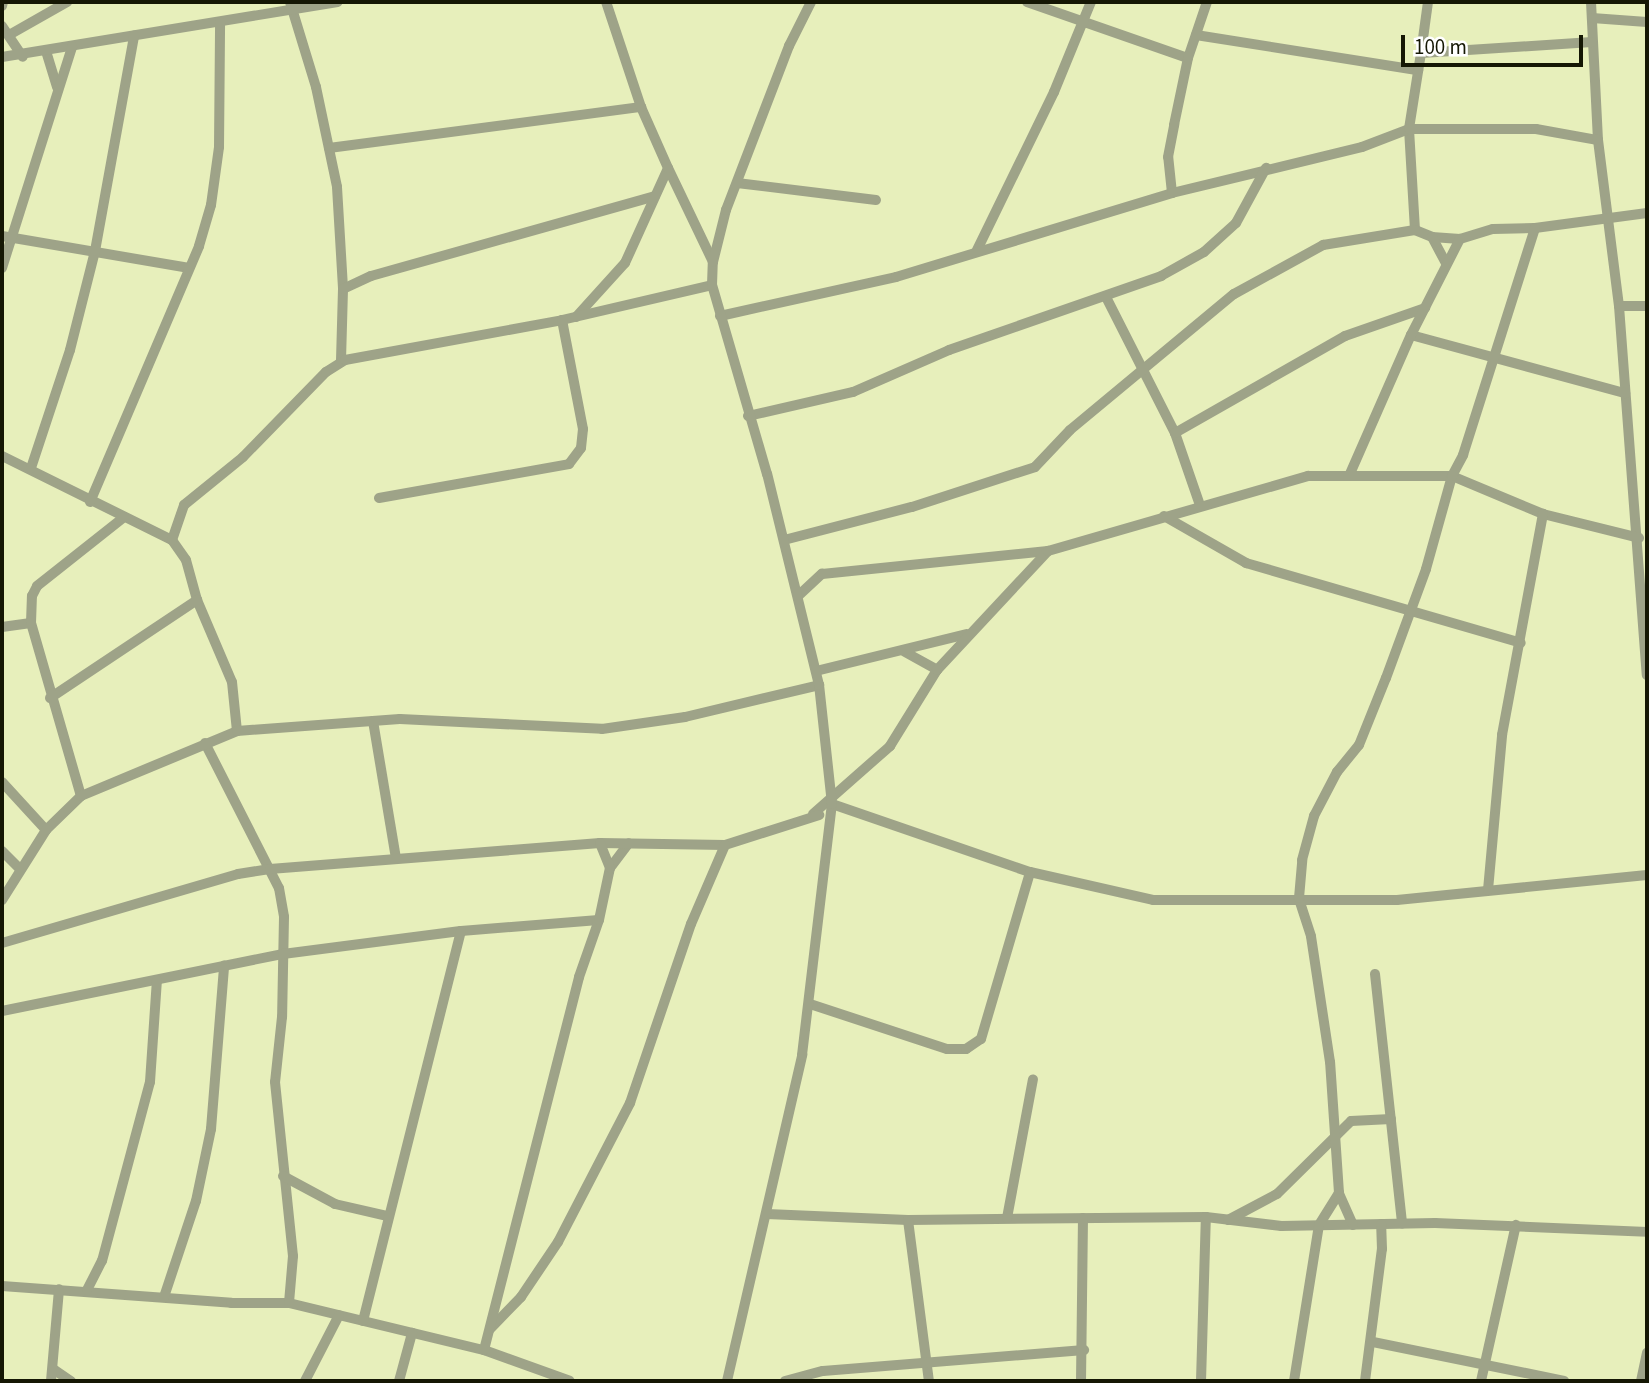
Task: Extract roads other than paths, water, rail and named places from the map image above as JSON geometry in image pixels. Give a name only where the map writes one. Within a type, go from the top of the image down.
[{"type":"street","points":[[23,57],[5,31],[67,2]]},
{"type":"street","points":[[2,57],[23,57],[293,7],[338,2]]},
{"type":"street","points":[[606,2],[641,107],[713,262]]},
{"type":"street","points":[[727,1381],[767,1214],[810,1004],[831,800],[830,759],[816,671],[784,540],[712,285],[713,262],[737,183],[811,2]]},
{"type":"street","points":[[1027,2],[1083,19],[1188,58]]},
{"type":"street","points":[[977,250],[1054,92],[1091,2]]},
{"type":"street","points":[[1172,192],[1168,157],[1188,58],[1207,2]]},
{"type":"street","points":[[1415,230],[1409,129],[1428,2]]},
{"type":"street","points":[[1591,2],[1598,140],[1619,306],[1639,538],[1647,675]]},
{"type":"street","points":[[293,7],[337,187],[344,289],[341,362]]},
{"type":"street","points":[[1592,18],[1647,22]]},
{"type":"street","points":[[90,502],[189,268],[211,205],[219,147],[220,22]]},
{"type":"street","points":[[1196,35],[1419,70]]},
{"type":"street","points":[[31,468],[70,350],[95,251],[134,36]]},
{"type":"street","points":[[1421,52],[1592,42]]},
{"type":"street","points":[[2,268],[7,237],[72,47]]},
{"type":"street","points":[[46,51],[57,87]]},
{"type":"street","points":[[328,148],[641,107]]},
{"type":"street","points":[[720,316],[896,277],[977,250],[1073,226],[1172,192],[1362,146],[1409,129],[1536,130],[1598,140]]},
{"type":"street","points":[[576,317],[625,263],[668,168]]},
{"type":"street","points":[[748,416],[853,392],[949,350],[1161,276],[1204,252],[1236,223],[1266,168]]},
{"type":"street","points":[[737,183],[876,200]]},
{"type":"street","points":[[344,289],[371,276],[655,196]]},
{"type":"street","points":[[784,540],[912,507],[1035,467],[1070,429],[1234,294],[1323,245],[1415,230],[1432,237],[1460,239],[1493,229],[1535,228],[1647,213]]},
{"type":"street","points":[[1353,1225],[1339,1193],[1336,1135],[1322,1001],[1299,898],[1301,860],[1314,816],[1370,722],[1409,608],[1430,559],[1452,476],[1463,455],[1535,228]]},
{"type":"street","points":[[7,237],[189,268]]},
{"type":"street","points":[[1432,237],[1446,263]]},
{"type":"street","points":[[1349,476],[1411,335],[1460,239]]},
{"type":"street","points":[[172,541],[184,505],[243,457],[326,372],[341,362],[562,320],[712,285]]},
{"type":"street","points":[[1106,297],[1175,433],[1200,505]]},
{"type":"street","points":[[1619,306],[1647,306]]},
{"type":"street","points":[[1175,433],[1345,336],[1425,308]]},
{"type":"street","points":[[379,498],[569,464],[581,448],[583,429],[562,320]]},
{"type":"street","points":[[1411,335],[1492,360],[1625,393]]},
{"type":"street","points":[[2,456],[31,468],[90,502],[172,541],[186,560],[197,600],[232,682],[237,731]]},
{"type":"street","points":[[794,578],[1048,551],[1308,476],[1452,476],[1543,514],[1639,538]]},
{"type":"street","points":[[1488,890],[1502,735],[1543,514]]},
{"type":"street","points":[[1164,516],[1246,563],[1409,608],[1521,643]]},
{"type":"street","points":[[80,796],[50,698],[31,623],[37,586],[124,517]]},
{"type":"street","points":[[2,943],[238,874],[396,858],[600,844],[725,845],[813,814],[890,746],[937,670],[967,634],[1048,551]]},
{"type":"street","points":[[799,596],[822,573]]},
{"type":"street","points":[[50,698],[197,600]]},
{"type":"street","points":[[2,627],[31,623]]},
{"type":"street","points":[[816,671],[905,652],[967,634]]},
{"type":"street","points":[[905,652],[937,670]]},
{"type":"street","points":[[2,900],[19,867],[46,830],[80,796],[237,731],[373,721],[463,719],[602,729],[685,717],[819,685]]},
{"type":"street","points":[[373,721],[396,858]]},
{"type":"street","points":[[205,743],[270,869],[284,917],[275,1082],[293,1256],[289,1303]]},
{"type":"street","points":[[2,782],[46,830]]},
{"type":"street","points":[[831,800],[1030,872],[1153,900],[1397,900],[1647,875]]},
{"type":"street","points":[[813,814],[831,816]]},
{"type":"street","points":[[484,1350],[579,977],[599,920],[610,868],[629,843]]},
{"type":"street","points":[[600,844],[610,868]]},
{"type":"street","points":[[490,1329],[521,1297],[558,1241],[630,1103],[691,924],[725,845]]},
{"type":"street","points":[[2,851],[19,867]]},
{"type":"street","points":[[810,1004],[947,1049],[966,1048],[981,1039],[1030,872]]},
{"type":"street","points":[[2,1011],[283,954],[461,931],[599,920]]},
{"type":"street","points":[[363,1321],[387,1216],[461,931]]},
{"type":"street","points":[[164,1297],[196,1201],[211,1129],[224,966]]},
{"type":"street","points":[[1375,974],[1402,1224]]},
{"type":"street","points":[[87,1290],[102,1261],[150,1083],[157,980]]},
{"type":"street","points":[[1007,1218],[1033,1079]]},
{"type":"street","points":[[1228,1220],[1277,1194],[1336,1135],[1360,1118],[1391,1119]]},
{"type":"street","points":[[283,1176],[335,1204],[387,1216]]},
{"type":"street","points":[[1294,1381],[1319,1225],[1339,1193]]},
{"type":"street","points":[[767,1214],[908,1220],[1206,1217],[1319,1225],[1516,1225],[1647,1232]]},
{"type":"street","points":[[1201,1381],[1206,1217]]},
{"type":"street","points":[[1081,1381],[1084,1350],[1083,1218]]},
{"type":"street","points":[[908,1220],[929,1381]]},
{"type":"street","points":[[1365,1381],[1373,1342],[1382,1249],[1381,1224]]},
{"type":"street","points":[[1481,1381],[1516,1225]]},
{"type":"street","points":[[2,1286],[289,1303],[484,1350],[570,1381]]},
{"type":"street","points":[[51,1381],[59,1289]]},
{"type":"street","points":[[305,1381],[340,1315]]},
{"type":"street","points":[[399,1381],[412,1333]]},
{"type":"street","points":[[1373,1342],[1563,1381]]},
{"type":"street","points":[[785,1381],[823,1371],[1084,1350]]},
{"type":"street","points":[[1642,1381],[1647,1353]]},
{"type":"street","points":[[53,1369],[71,1381]]}]
